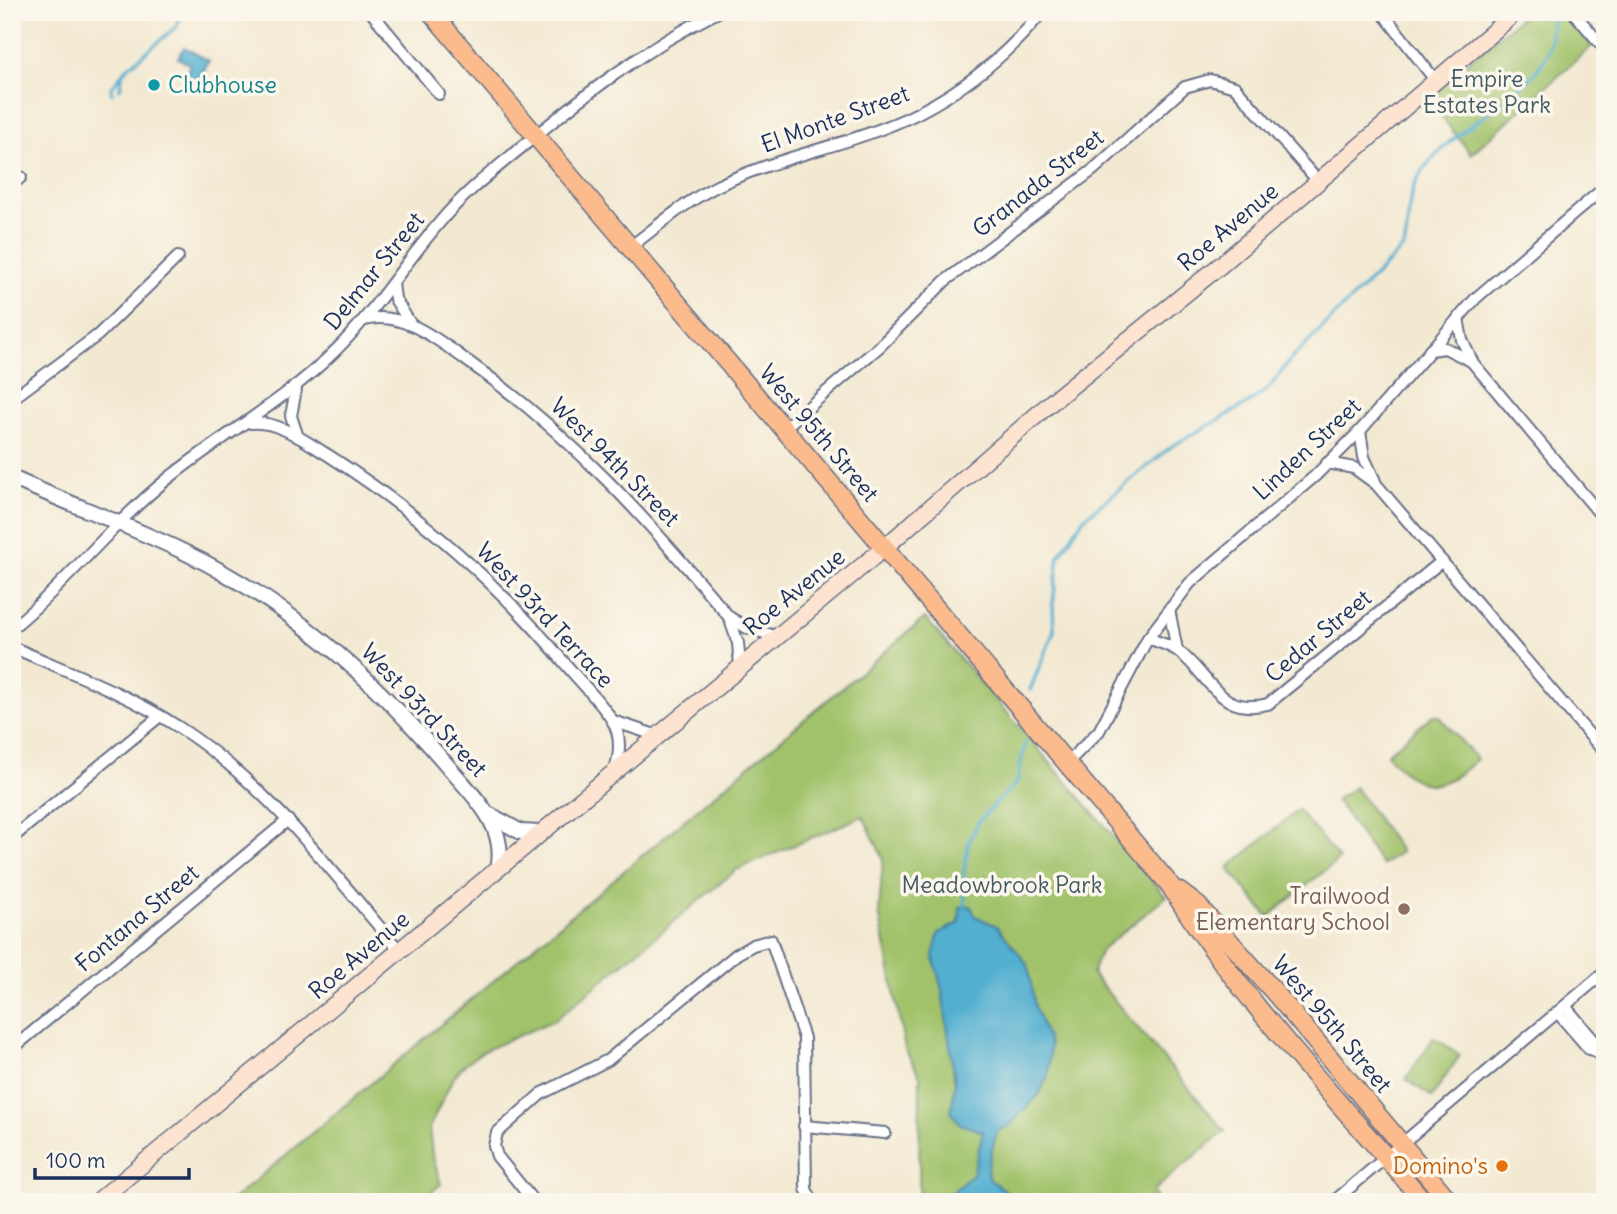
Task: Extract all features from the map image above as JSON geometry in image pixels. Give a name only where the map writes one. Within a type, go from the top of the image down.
[{"type":"main road","name":"Roe Avenue","points":[[97,1202],[884,548],[1054,400],[1222,264],[1516,12]]},
{"type":"main road","name":"West 95th Street","points":[[435,14],[535,136],[1170,885],[1188,914],[1260,1008],[1424,1202]]},
{"type":"main road","name":"West 95th Street","points":[[1170,885],[1198,906],[1245,959],[1450,1202]]},
{"type":"street","points":[[371,12],[439,94]]},
{"type":"street","name":"Delmar Street","points":[[12,628],[60,587],[167,479],[296,388],[364,321],[418,248],[460,200],[581,97],[638,56],[718,12]]},
{"type":"street","name":"El Monte Street","points":[[630,247],[679,209],[716,187],[767,164],[916,114],[949,95],[1004,53],[1042,12]]},
{"type":"street","points":[[1381,12],[1435,80]]},
{"type":"street","points":[[1573,12],[1605,49]]},
{"type":"street","name":"Granada Street","points":[[783,429],[878,347],[945,281],[1093,170],[1185,87],[1210,80],[1235,87],[1318,181]]},
{"type":"street","points":[[12,185],[21,177]]},
{"type":"street","name":"Linden Street","points":[[1066,764],[1099,731],[1148,638],[1198,575],[1360,431],[1458,318],[1500,276],[1605,187]]},
{"type":"street","points":[[12,399],[98,335],[178,257]]},
{"type":"street","name":"West 94th Street","points":[[393,284],[397,304],[412,325]]},
{"type":"street","name":"West 94th Street","points":[[364,321],[381,318],[412,325],[501,384],[586,457],[632,503],[729,618],[747,628],[775,636]]},
{"type":"street","points":[[1458,318],[1462,340],[1473,363],[1605,520]]},
{"type":"street","points":[[1430,350],[1445,348],[1473,363]]},
{"type":"street","points":[[296,388],[291,412],[298,437]]},
{"type":"street","name":"West 93rd Terrace","points":[[248,424],[266,423],[298,437],[380,489],[468,560],[519,610],[612,721],[619,749],[614,772]]},
{"type":"street","points":[[1360,431],[1364,457],[1376,484]]},
{"type":"street","points":[[1327,463],[1354,468],[1376,484],[1605,753]]},
{"type":"street","name":"West 93rd Street","points":[[12,478],[120,524],[222,572],[291,616],[333,648],[395,706],[490,815],[500,850],[498,869]]},
{"type":"street","name":"Cedar Street","points":[[1148,638],[1177,650],[1220,696],[1230,703],[1255,707],[1268,704],[1442,561]]},
{"type":"street","points":[[1170,609],[1177,650]]},
{"type":"street","points":[[729,618],[738,643],[740,666]]},
{"type":"street","points":[[12,647],[118,693],[160,716],[242,774],[288,820],[399,950]]},
{"type":"street","points":[[12,838],[160,716]]},
{"type":"street","points":[[612,721],[658,736]]},
{"type":"street","points":[[490,815],[521,832],[540,834]]},
{"type":"street","name":"Fontana Street","points":[[12,1049],[288,820]]},
{"type":"street","points":[[534,1202],[502,1163],[494,1146],[501,1128],[541,1094],[608,1060],[737,954],[753,945],[771,940],[804,1038],[806,1189],[813,1202]]},
{"type":"street","points":[[1333,1202],[1605,972]]},
{"type":"street","points":[[1561,1009],[1589,1049],[1600,1047],[1605,1061]]},
{"type":"street","points":[[804,1126],[885,1133]]},
{"type":"green space","name":"Empire Estates Park","points":[[1527,12],[1564,12],[1592,46],[1471,154],[1426,97]]},
{"type":"green space","name":"Meadowbrook Park","points":[[925,618],[1166,897],[1101,950],[1092,974],[1225,1131],[1153,1191],[1157,1202],[913,1202],[919,1192],[920,1076],[905,1049],[879,912],[883,858],[863,816],[736,870],[555,1020],[483,1051],[464,1065],[453,1078],[429,1128],[432,1154],[441,1184],[420,1202],[230,1202]]},
{"type":"green space","points":[[1433,715],[1439,716],[1477,759],[1452,778],[1430,784],[1410,776],[1387,754]]},
{"type":"green space","points":[[1355,787],[1401,852],[1382,865],[1336,800]]},
{"type":"green space","points":[[1298,810],[1339,859],[1268,917],[1228,868]]},
{"type":"green space","points":[[1434,1037],[1460,1055],[1432,1097],[1406,1079]]},
{"type":"water","points":[[184,47],[209,61],[197,83],[185,76],[190,65],[178,58]]},
{"type":"water","points":[[971,906],[975,916],[997,926],[1028,965],[1035,1007],[1050,1046],[1048,1075],[1039,1095],[1010,1125],[997,1131],[987,1170],[989,1179],[1021,1202],[941,1202],[973,1174],[983,1132],[960,1124],[951,1112],[955,1083],[942,990],[933,955],[939,933],[959,923],[960,907]]},
{"type":"waterway","points":[[112,94],[111,88],[125,70],[176,27],[179,21],[176,12]]},
{"type":"waterway","points":[[1030,690],[1054,631],[1053,603],[1059,556],[1083,519],[1172,446],[1247,404],[1269,388],[1291,359],[1404,247],[1410,203],[1418,178],[1445,147],[1532,76],[1544,60],[1548,49],[1553,12]]},
{"type":"waterway","points":[[120,89],[122,75]]},
{"type":"waterway","points":[[965,907],[964,871],[969,841],[979,821],[1017,782],[1025,743]]},
{"type":"place","name":"Clubhouse","points":[[154,85]]},
{"type":"place","name":"Trailwood Elementary School","points":[[1404,909]]},
{"type":"place","name":"Domino's","points":[[1502,1166]]}]
